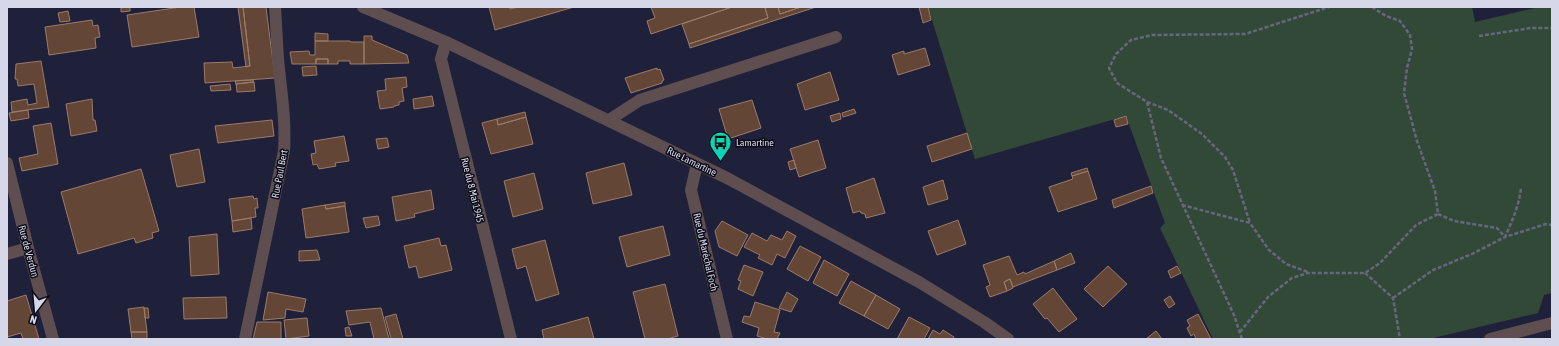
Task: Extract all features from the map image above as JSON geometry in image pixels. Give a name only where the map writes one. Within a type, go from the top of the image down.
[{"type":"street","name":"Rue Paul Bert","points":[[245,339],[284,151],[284,109],[278,58],[275,7]]},
{"type":"street","name":"Rue Lamartine","points":[[364,7],[446,42],[727,178],[919,282],[984,322],[1008,339]]},
{"type":"street","points":[[609,120],[640,100],[836,37]]},
{"type":"street","name":"Rue du 8 Mai 1945","points":[[446,42],[440,59],[511,339]]},
{"type":"street","name":"Rue de Verdun","points":[[7,163],[53,339]]},
{"type":"street","name":"Rue du Maréchal Foch","points":[[697,164],[691,190],[727,339]]},
{"type":"street","points":[[7,254],[28,248]]},
{"type":"street","points":[[1490,339],[1552,323]]},
{"type":"path","points":[[1328,7],[1245,34],[1152,35],[1131,40],[1116,54],[1109,68],[1117,83],[1147,102],[1168,110],[1202,134],[1225,157],[1233,170],[1250,223],[1269,250],[1286,264],[1308,272],[1364,273],[1380,263],[1416,225],[1438,214]]},
{"type":"path","points":[[1372,7],[1386,16],[1400,21],[1410,35],[1412,49],[1407,68],[1404,93],[1417,141],[1435,191],[1438,214]]},
{"type":"path","points":[[1479,36],[1531,28],[1551,27],[1552,31]]},
{"type":"path","points":[[1147,102],[1161,158],[1234,314],[1242,339]]},
{"type":"path","points":[[1504,237],[1515,214],[1522,188]]},
{"type":"path","points":[[1182,205],[1250,223]]},
{"type":"path","points":[[1438,214],[1454,221],[1497,228],[1504,237]]},
{"type":"path","points":[[1393,298],[1434,270],[1472,254],[1504,237],[1546,224],[1552,225]]},
{"type":"path","points":[[1240,332],[1268,297],[1292,278],[1308,272]]},
{"type":"path","points":[[1364,273],[1393,298],[1400,339]]},
{"type":"green space","points":[[928,7],[1472,7],[1475,22],[1539,7],[1552,7],[1552,293],[1544,295],[1538,313],[1429,339],[1213,339],[1160,228],[1165,223],[1126,116],[975,159]]},
{"type":"building","points":[[121,7],[130,7],[130,11],[121,12]]},
{"type":"building","points":[[181,7],[194,7],[199,37],[132,47],[127,15]]},
{"type":"building","points":[[238,7],[243,7],[250,66],[246,67]]},
{"type":"building","points":[[243,7],[266,7],[275,78],[205,83],[204,63],[232,62],[233,68],[250,66]]},
{"type":"building","points":[[489,7],[510,7],[510,9],[518,7],[574,7],[495,30]]},
{"type":"building","points":[[651,7],[732,7],[651,34],[647,21],[655,18]]},
{"type":"building","points":[[732,7],[769,7],[765,8],[768,18],[689,44],[682,24]]},
{"type":"building","points":[[778,7],[780,14],[801,7],[816,7],[690,48],[689,44],[768,18],[765,8]]},
{"type":"building","points":[[778,7],[801,7],[780,14]]},
{"type":"building","points":[[919,7],[928,7],[931,20],[923,23]]},
{"type":"building","points":[[68,11],[70,21],[60,22],[58,13]]},
{"type":"building","points":[[92,20],[93,26],[98,25],[100,37],[95,38],[96,48],[49,55],[45,27]]},
{"type":"building","points":[[315,33],[328,34],[328,41],[315,41]]},
{"type":"building","points":[[364,36],[372,36],[372,40],[407,55],[409,63],[364,64]]},
{"type":"building","points":[[315,41],[364,42],[364,64],[350,64],[350,61],[338,61],[338,64],[328,64],[328,59],[316,59],[316,64],[292,64],[290,52],[309,51],[310,55],[315,55]]},
{"type":"building","points":[[925,48],[930,65],[898,75],[892,55],[904,51],[904,54]]},
{"type":"building","points":[[316,59],[328,59],[328,64],[316,64]]},
{"type":"building","points":[[41,61],[49,107],[12,112],[11,102],[27,99],[28,105],[37,103],[34,84],[18,86],[17,79],[15,79],[16,64]]},
{"type":"building","points":[[316,66],[317,75],[303,76],[302,67]]},
{"type":"building","points":[[657,68],[657,70],[660,69],[664,80],[662,83],[631,93],[625,78]]},
{"type":"building","points":[[830,72],[839,100],[805,110],[797,84]]},
{"type":"building","points":[[406,77],[407,87],[402,88],[404,101],[399,102],[399,105],[394,107],[380,109],[377,91],[386,90],[385,79]]},
{"type":"building","points":[[253,80],[254,82],[236,84],[235,81]]},
{"type":"building","points":[[254,82],[255,91],[237,92],[236,84]]},
{"type":"building","points":[[230,84],[231,90],[211,91],[210,86]]},
{"type":"building","points":[[432,96],[434,106],[414,109],[413,99]]},
{"type":"building","points":[[92,99],[93,120],[95,120],[97,131],[71,136],[66,104]]},
{"type":"building","points":[[752,100],[761,128],[728,139],[719,109]]},
{"type":"building","points":[[854,109],[856,113],[843,117],[842,113]]},
{"type":"building","points":[[28,110],[29,118],[11,121],[9,113]]},
{"type":"building","points":[[525,112],[526,117],[498,125],[497,119]]},
{"type":"building","points":[[840,113],[841,119],[832,122],[830,116]]},
{"type":"building","points":[[1126,116],[1128,124],[1116,127],[1114,120]]},
{"type":"building","points":[[526,117],[533,144],[491,154],[482,123],[497,119],[498,125]]},
{"type":"building","points":[[272,120],[274,136],[218,143],[215,126]]},
{"type":"building","points":[[51,123],[58,164],[22,171],[19,158],[38,154],[33,126]]},
{"type":"building","points":[[967,133],[972,149],[932,162],[927,146]]},
{"type":"building","points":[[344,136],[349,161],[335,163],[336,166],[319,169],[317,164],[313,165],[311,154],[316,153],[314,141]]},
{"type":"building","points":[[387,138],[389,147],[378,149],[376,139]]},
{"type":"building","points":[[818,140],[826,168],[799,177],[790,149]]},
{"type":"building","points":[[199,149],[205,182],[177,187],[170,155]]},
{"type":"building","points":[[794,160],[796,168],[790,170],[788,162]]},
{"type":"building","points":[[624,163],[632,195],[593,204],[586,173]]},
{"type":"building","points":[[1087,168],[1088,171],[1072,176],[1071,173]]},
{"type":"building","points":[[141,169],[159,231],[152,233],[153,238],[136,243],[134,238],[78,254],[61,192]]},
{"type":"building","points":[[1088,171],[1097,199],[1058,212],[1049,187],[1073,179],[1072,176]]},
{"type":"building","points":[[534,173],[543,209],[513,217],[504,181]]},
{"type":"building","points":[[874,178],[885,213],[866,218],[865,214],[861,213],[860,211],[853,213],[846,188]]},
{"type":"building","points":[[943,180],[948,199],[928,205],[923,187]]},
{"type":"building","points":[[1151,186],[1153,193],[1114,208],[1112,200]]},
{"type":"building","points":[[431,190],[434,209],[414,214],[415,217],[396,221],[392,197]]},
{"type":"building","points":[[253,196],[254,199],[257,198],[258,208],[255,208],[256,217],[232,221],[229,199]]},
{"type":"building","points":[[345,202],[345,206],[326,209],[325,205]]},
{"type":"building","points":[[325,205],[326,209],[345,206],[349,232],[306,238],[302,209]]},
{"type":"building","points":[[378,216],[380,225],[366,228],[363,218]]},
{"type":"building","points":[[251,218],[252,229],[233,232],[232,221]]},
{"type":"building","points":[[958,220],[966,244],[937,255],[928,231]]},
{"type":"building","points":[[722,221],[748,235],[737,256],[719,247],[715,231]]},
{"type":"building","points":[[663,226],[670,255],[627,267],[619,237]]},
{"type":"building","points":[[787,231],[796,236],[785,258],[777,254],[772,265],[758,258],[760,255],[744,247],[752,233],[767,241],[771,235],[782,240]]},
{"type":"building","points":[[217,234],[219,274],[191,276],[189,237]]},
{"type":"building","points":[[439,238],[441,246],[446,245],[452,270],[419,278],[416,266],[409,268],[404,246]]},
{"type":"building","points":[[545,240],[559,294],[536,301],[526,266],[517,269],[512,249]]},
{"type":"building","points":[[800,246],[821,257],[808,281],[787,269]]},
{"type":"building","points":[[317,250],[320,260],[299,261],[299,251]]},
{"type":"building","points":[[1071,253],[1075,263],[1057,270],[1054,261]]},
{"type":"building","points":[[1009,256],[1017,275],[1024,272],[1025,274],[1054,261],[1057,270],[1013,287],[1010,279],[1004,282],[1007,291],[990,297],[986,287],[990,285],[983,265]]},
{"type":"building","points":[[824,260],[849,274],[837,296],[813,283]]},
{"type":"building","points":[[744,265],[763,272],[753,296],[738,289],[741,281],[738,280]]},
{"type":"building","points":[[1108,266],[1127,284],[1103,307],[1084,289]]},
{"type":"building","points":[[1177,266],[1181,273],[1171,278],[1168,271]]},
{"type":"building","points":[[1010,279],[1013,288],[1007,291],[1004,282]]},
{"type":"building","points":[[851,281],[876,295],[864,316],[839,303]]},
{"type":"building","points":[[665,284],[678,336],[667,339],[645,339],[633,292]]},
{"type":"building","points":[[1053,288],[1077,319],[1059,332],[1047,318],[1045,319],[1033,304]]},
{"type":"building","points":[[268,292],[306,299],[303,312],[286,309],[285,318],[263,320]]},
{"type":"building","points":[[787,292],[798,299],[791,312],[779,308]]},
{"type":"building","points":[[26,295],[39,339],[23,339],[21,333],[7,337],[7,301]]},
{"type":"building","points":[[876,295],[900,309],[888,329],[864,316]]},
{"type":"building","points":[[1170,296],[1175,304],[1169,308],[1164,300]]},
{"type":"building","points":[[226,297],[227,318],[184,319],[183,298]]},
{"type":"building","points":[[755,302],[780,310],[774,332],[780,333],[777,339],[767,339],[757,336],[759,328],[742,322],[744,316],[750,317]]},
{"type":"building","points":[[144,307],[147,332],[131,332],[128,309]]},
{"type":"building","points":[[144,308],[148,308],[149,318],[145,318]]},
{"type":"building","points":[[381,308],[389,339],[374,339],[370,322],[349,325],[346,311]]},
{"type":"building","points":[[396,314],[403,339],[391,339],[385,317]]},
{"type":"building","points":[[1198,314],[1211,339],[1196,339],[1194,334],[1191,336],[1187,328],[1190,326],[1187,320]]},
{"type":"building","points":[[588,317],[594,339],[544,339],[542,330]]},
{"type":"building","points":[[909,317],[930,328],[924,339],[897,339]]},
{"type":"building","points":[[307,318],[309,336],[286,339],[284,320]]},
{"type":"building","points":[[257,322],[281,322],[281,339],[253,339]]},
{"type":"building","points":[[349,327],[352,336],[346,336],[345,328]]},
{"type":"building","points":[[933,330],[940,334],[943,330],[954,337],[953,339],[928,339]]},
{"type":"building","points":[[1156,331],[1162,339],[1146,339]]},
{"type":"building","points":[[131,332],[147,332],[147,339],[132,339]]},
{"type":"place","name":"Lamartine","points":[[721,162]]}]
